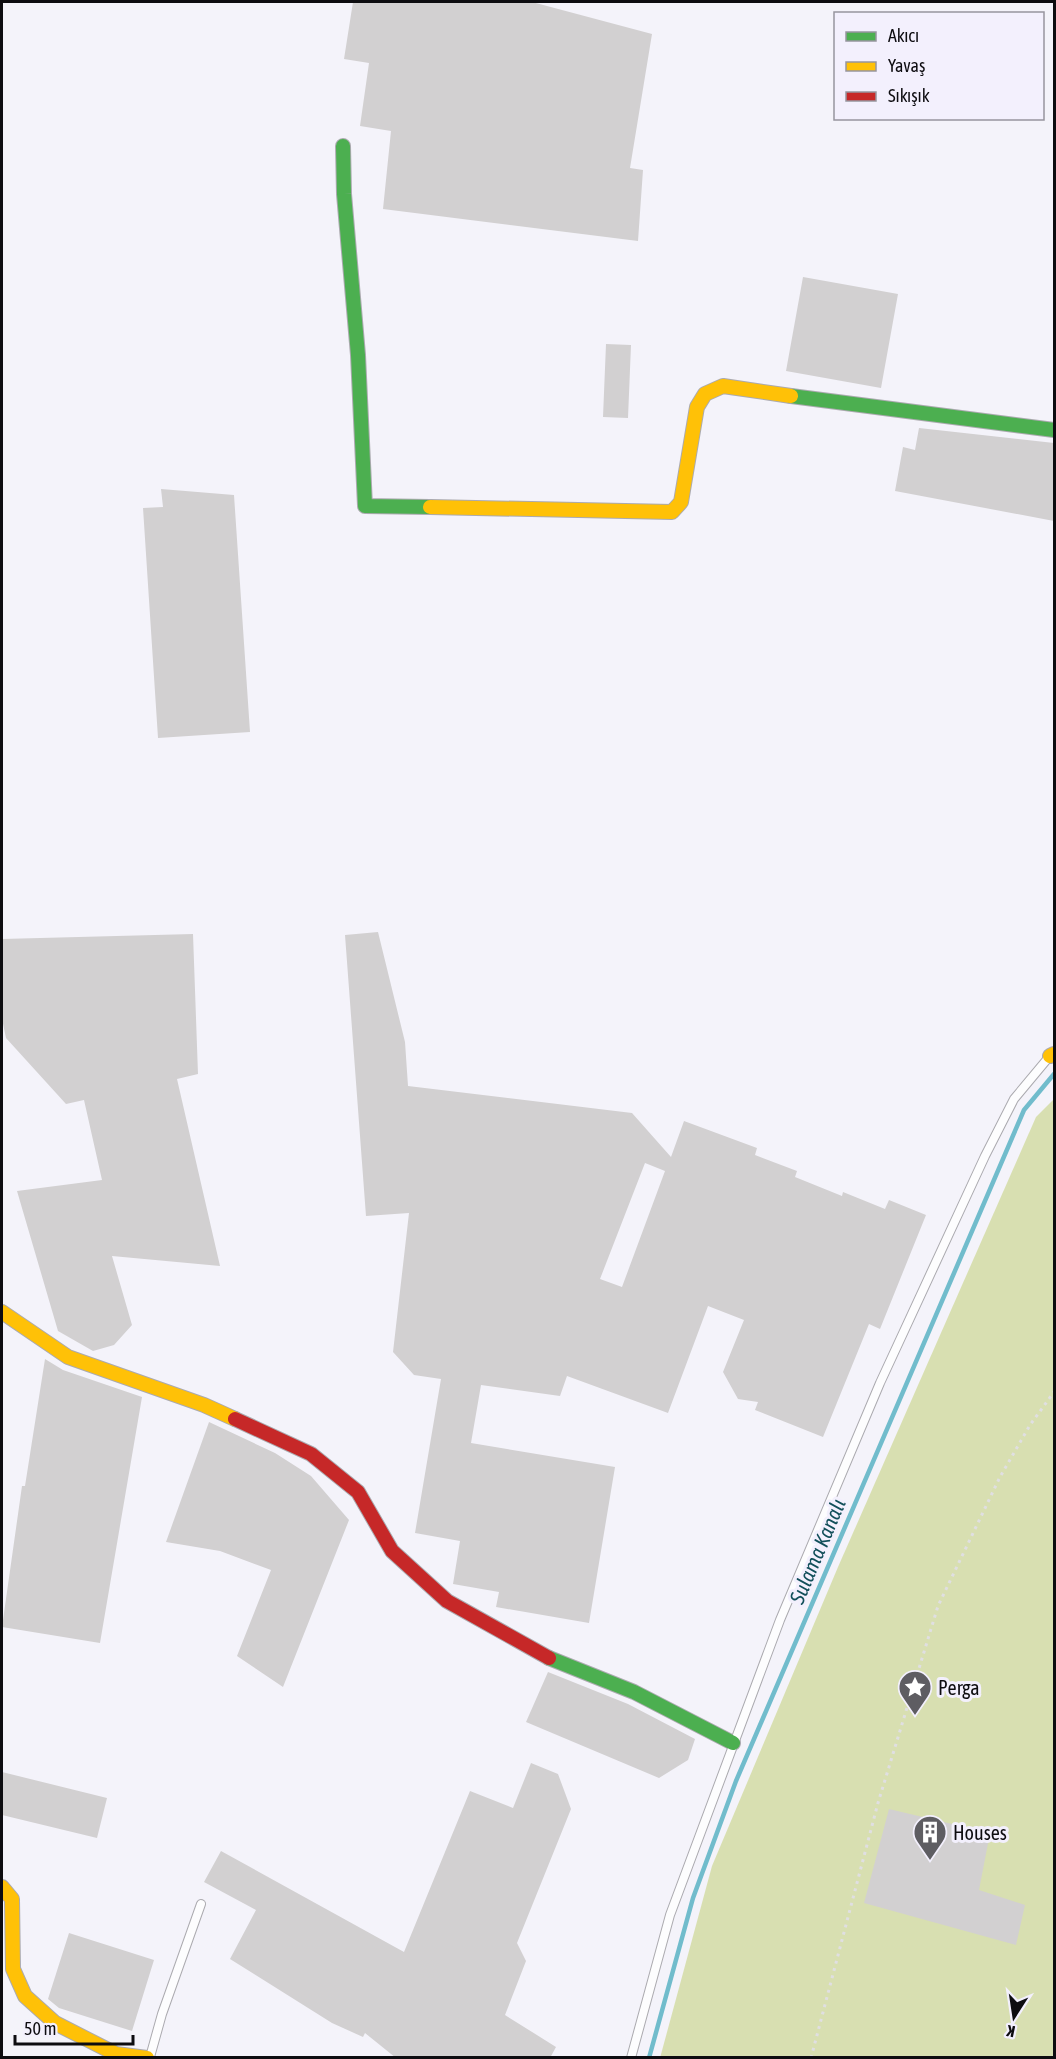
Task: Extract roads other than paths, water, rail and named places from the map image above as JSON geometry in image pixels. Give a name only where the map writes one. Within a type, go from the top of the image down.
[{"type":"street","points":[[342,146],[358,355],[365,506],[672,512],[681,502],[697,407],[705,394],[723,386],[922,415],[1054,430]]},
{"type":"street","points":[[2,1312],[68,1357],[204,1405],[311,1454],[358,1492],[392,1551],[447,1600],[534,1652],[634,1692],[733,1743]]},
{"type":"street","points":[[2,1887],[12,1899],[13,1969],[25,1996],[55,2023],[116,2054],[149,2058]]},
{"type":"lane","points":[[631,2058],[670,1915],[780,1620],[890,1361],[1014,1099],[1052,1055]]},
{"type":"lane","points":[[149,2058],[201,1904]]},
{"type":"waterway","name":"Sulama Kanalı","points":[[649,2058],[693,1898],[736,1781],[1024,1110],[1054,1074]]},
{"type":"place","name":"Perga","points":[[915,1716]]},
{"type":"place","name":"Houses","points":[[930,1861]]}]
